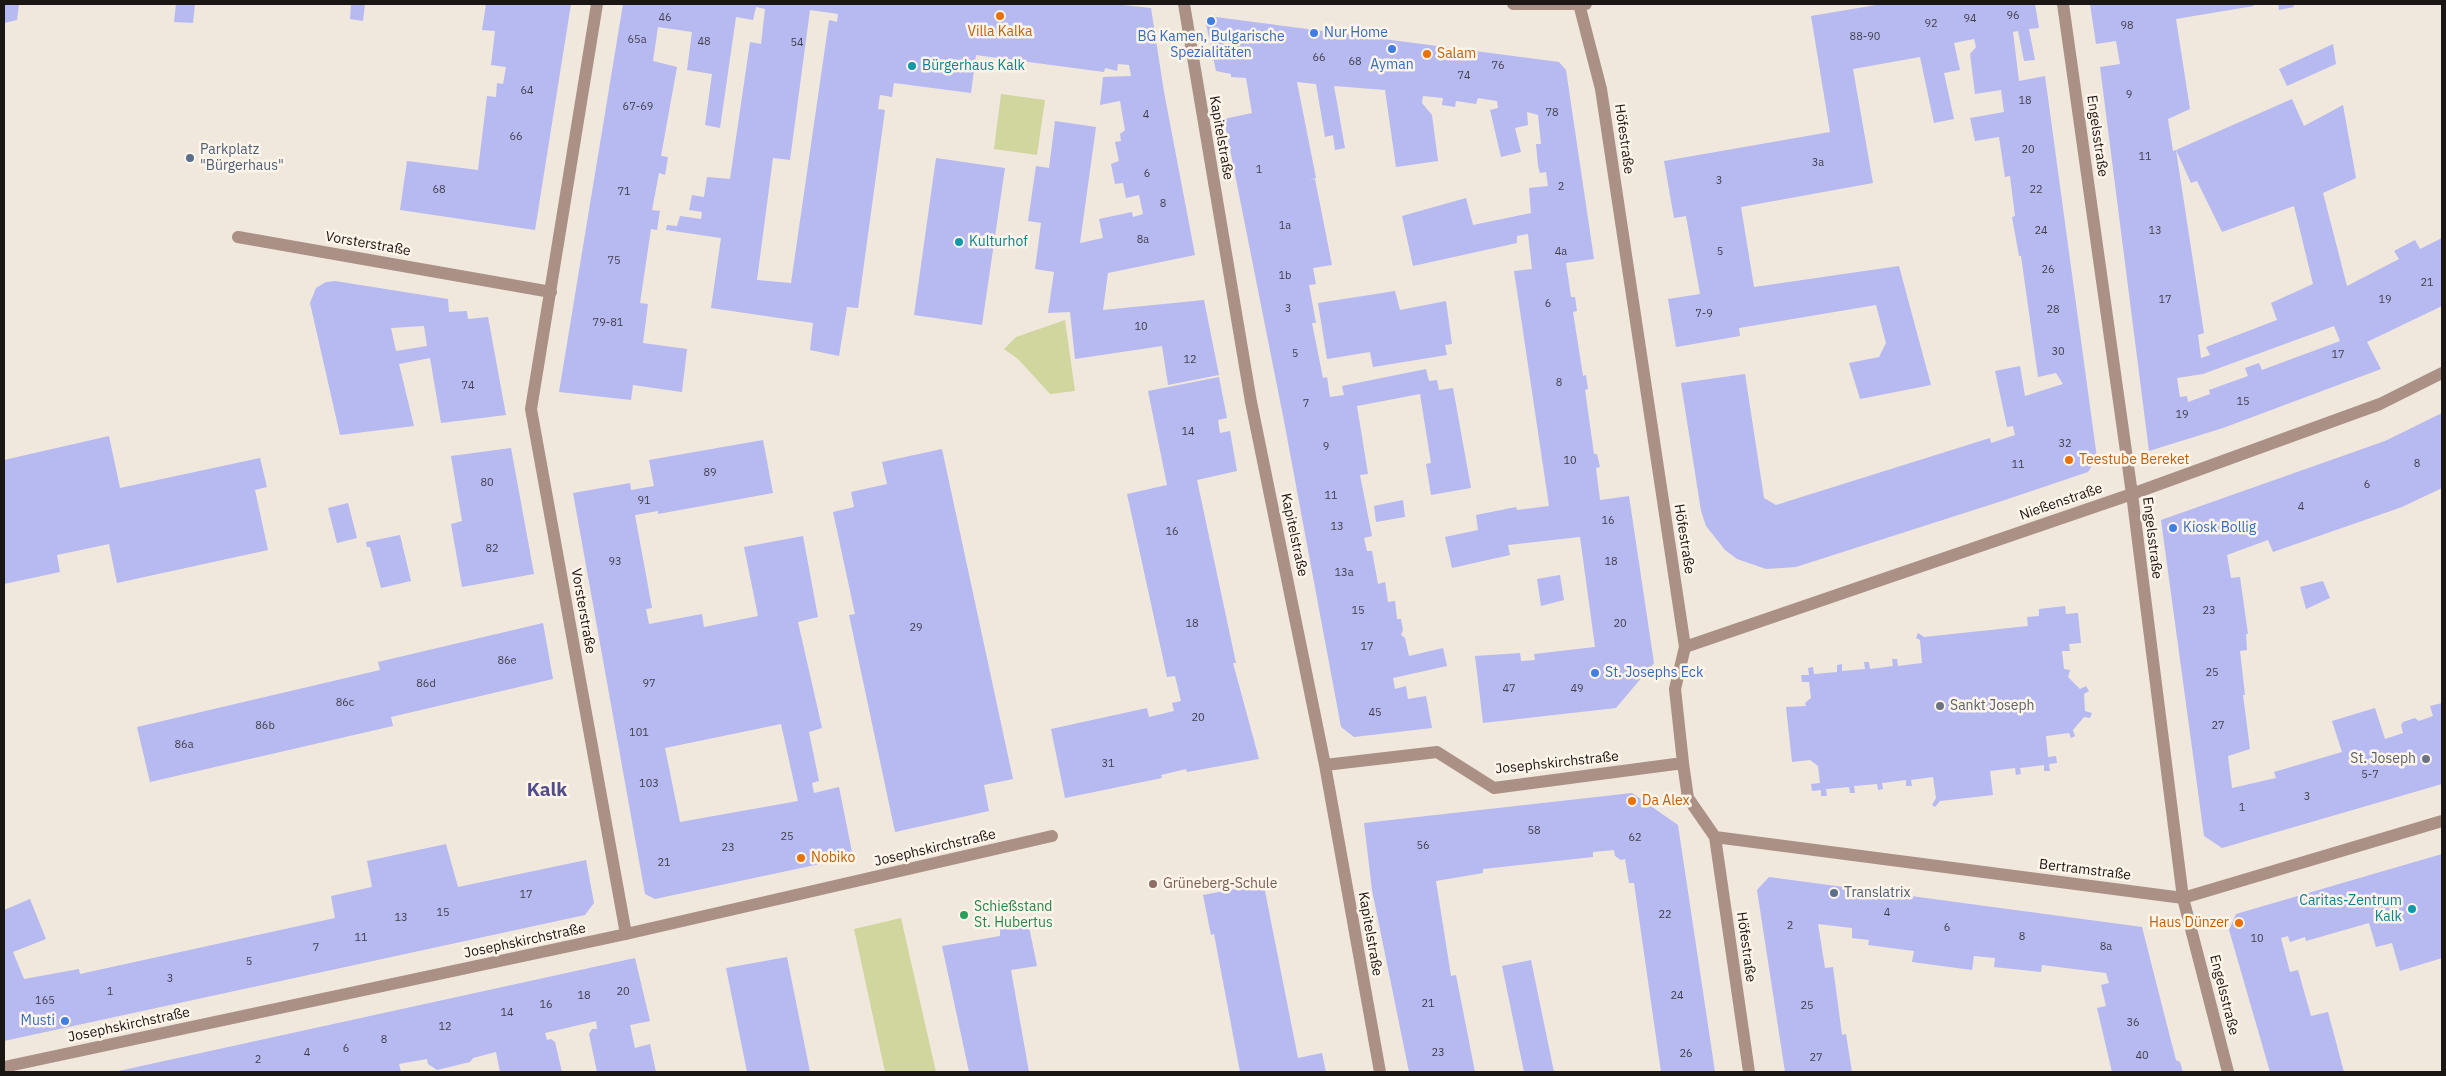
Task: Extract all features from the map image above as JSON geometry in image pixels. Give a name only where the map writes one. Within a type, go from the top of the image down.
[{"type":"street","name":"Vorsterstraße","points":[[597,4],[531,409],[626,934]]},
{"type":"street","name":"Kapitelstraße","points":[[1184,4],[1251,402],[1325,765],[1380,1072]]},
{"type":"street","points":[[1513,4],[1582,4]]},
{"type":"street","name":"Höfestraße","points":[[1582,4],[1601,90],[1685,647],[1675,689],[1688,798],[1715,837],[1750,1072]]},
{"type":"street","name":"Engelsstraße","points":[[2063,4],[2132,494],[2183,898],[2228,1072]]},
{"type":"street","name":"Vorsterstraße","points":[[238,237],[551,292]]},
{"type":"street","name":"Nießenstraße","points":[[1685,647],[2132,494],[2380,404],[2442,373]]},
{"type":"street","name":"Josephskirchstraße","points":[[1325,765],[1437,752],[1494,788],[1683,763]]},
{"type":"street","name":"Bertramstraße","points":[[1715,837],[2183,898],[2442,821]]},
{"type":"street","name":"Josephskirchstraße","points":[[4,1067],[626,934],[1052,836]]},
{"type":"green space","points":[[1001,94],[1045,100],[1037,155],[994,149]]},
{"type":"green space","points":[[1065,320],[1075,391],[1050,394],[1018,359],[1004,349],[1016,337]]},
{"type":"green space","points":[[901,918],[936,1072],[885,1072],[854,929]]},
{"type":"building","points":[[4,4],[19,4],[17,20],[4,23]]},
{"type":"building","points":[[176,4],[195,4],[193,23],[174,22]]},
{"type":"building","points":[[351,4],[365,4],[363,21],[350,19]]},
{"type":"building","points":[[486,4],[571,4],[535,230],[400,210],[407,161],[478,170],[487,96],[496,97],[497,83],[503,84],[506,67],[491,65],[495,31],[482,30]]},
{"type":"building","points":[[623,4],[1114,4],[1151,8],[1164,92],[1195,255],[1108,273],[1103,310],[1204,300],[1219,375],[1168,385],[1162,346],[1075,359],[1070,312],[1048,313],[1054,272],[1035,269],[1041,223],[1028,221],[1036,166],[1049,168],[1055,121],[1096,127],[1080,243],[1103,238],[1099,219],[1132,212],[1133,217],[1143,214],[1139,195],[1126,198],[1123,183],[1115,184],[1111,164],[1119,161],[1115,142],[1121,141],[1120,134],[1125,130],[1120,101],[1100,105],[1103,77],[1131,76],[1129,65],[1118,64],[1117,71],[1105,68],[1104,72],[976,55],[971,93],[894,83],[892,97],[880,95],[878,109],[885,110],[858,308],[847,307],[839,356],[810,350],[813,323],[711,308],[721,238],[666,230],[667,225],[677,226],[680,216],[701,219],[702,212],[689,210],[692,195],[704,197],[707,177],[730,179],[750,42],[761,44],[765,9],[756,7],[753,20],[736,17],[720,128],[705,125],[712,74],[687,70],[692,32],[658,27],[653,61],[677,67],[661,156],[668,157],[665,175],[659,173],[652,210],[660,211],[657,230],[651,229],[640,303],[648,304],[643,343],[687,349],[682,392],[633,385],[631,400],[559,392]],"holes":[[[810,10],[838,14],[837,22],[829,20],[791,283],[757,280],[773,158],[790,160]]]},
{"type":"building","points":[[1882,4],[2035,4],[2039,28],[2029,29],[2035,60],[2024,61],[2018,31],[2013,32],[2019,81],[2045,76],[2097,458],[2088,472],[2005,500],[1796,567],[1766,569],[1737,559],[1725,550],[1706,526],[1701,511],[1681,383],[1745,374],[1764,498],[1776,505],[1990,438],[1991,443],[2015,435],[2013,426],[2007,427],[1995,371],[2020,366],[2025,396],[2063,384],[2056,373],[2038,377],[2021,256],[2019,256],[2012,217],[2015,216],[2010,176],[2005,177],[1999,137],[1975,141],[1970,118],[2004,112],[2001,90],[1975,94],[1970,54],[1976,47],[1974,39],[1954,43],[1960,70],[1944,73],[1954,119],[1934,123],[1920,57],[1853,69],[1873,183],[1741,207],[1754,287],[1899,266],[1931,385],[1860,399],[1849,363],[1879,357],[1886,343],[1876,305],[1739,328],[1740,336],[1676,347],[1668,299],[1700,294],[1686,216],[1674,218],[1664,161],[1830,132],[1811,16]]},
{"type":"building","points":[[2090,4],[2253,4],[2254,6],[2176,19],[2190,109],[2168,119],[2173,151],[2292,99],[2304,126],[2343,105],[2356,178],[2323,193],[2347,286],[2399,259],[2394,251],[2415,240],[2420,249],[2442,238],[2442,306],[2367,342],[2381,369],[2223,428],[2149,451],[2100,67],[2120,64],[2116,41],[2096,44]],"holes":[[[2176,150],[2191,183],[2197,181],[2222,232],[2294,206],[2313,284],[2271,303],[2277,320],[2206,347],[2210,355],[2201,358],[2198,335],[2204,333]],[[2334,326],[2340,341],[2262,370],[2259,363],[2245,368],[2248,376],[2209,390],[2210,394],[2188,402],[2187,396],[2180,397],[2177,378],[2203,374]]]},
{"type":"building","points":[[2278,4],[2293,4],[2294,7],[2279,10]]},
{"type":"building","points":[[1208,16],[1559,62],[1566,70],[1594,259],[1566,263],[1571,297],[1575,297],[1577,311],[1573,312],[1583,376],[1586,375],[1588,389],[1585,390],[1594,454],[1597,454],[1600,467],[1596,468],[1600,500],[1629,496],[1654,663],[1616,708],[1483,723],[1475,656],[1520,653],[1521,661],[1535,660],[1534,654],[1595,647],[1580,537],[1508,545],[1510,555],[1452,568],[1445,537],[1478,530],[1476,515],[1516,507],[1517,510],[1549,506],[1514,271],[1532,269],[1528,234],[1517,236],[1517,243],[1413,266],[1402,216],[1466,198],[1473,225],[1531,213],[1529,188],[1548,186],[1546,172],[1540,173],[1538,166],[1536,144],[1541,144],[1538,115],[1527,112],[1528,125],[1515,128],[1521,152],[1501,157],[1490,110],[1498,108],[1497,101],[1478,98],[1476,104],[1456,101],[1455,107],[1442,105],[1443,98],[1423,96],[1422,103],[1432,115],[1438,161],[1396,167],[1385,90],[1334,86],[1345,148],[1335,150],[1333,135],[1325,137],[1316,84],[1297,82],[1316,178],[1309,180],[1315,179],[1332,265],[1313,268],[1316,284],[1309,285],[1316,323],[1312,323],[1323,378],[1327,377],[1330,397],[1344,395],[1342,386],[1426,369],[1429,381],[1437,380],[1439,390],[1453,388],[1471,488],[1431,495],[1426,464],[1431,463],[1420,394],[1357,406],[1368,474],[1360,475],[1372,536],[1364,538],[1367,551],[1372,551],[1378,584],[1385,582],[1388,602],[1395,601],[1397,619],[1401,619],[1403,630],[1401,635],[1405,638],[1409,656],[1443,648],[1447,666],[1393,678],[1395,689],[1406,686],[1408,699],[1426,696],[1432,728],[1354,737],[1341,727],[1284,421],[1224,119],[1252,113],[1246,78],[1231,77],[1231,74],[1216,71],[1205,19]]},
{"type":"building","points":[[2333,44],[2336,64],[2287,86],[2279,69]]},
{"type":"building","name":"Kulturhof","points":[[936,158],[1005,168],[982,325],[914,315]]},
{"type":"building","points":[[335,281],[448,299],[449,312],[467,311],[468,319],[488,317],[506,415],[441,423],[430,358],[399,364],[414,426],[340,435],[310,303],[316,288],[326,282]],"holes":[[[424,326],[427,346],[396,351],[391,328]]]},
{"type":"building","points":[[1395,291],[1400,310],[1446,301],[1452,344],[1445,345],[1447,355],[1373,367],[1370,352],[1327,359],[1318,303]]},
{"type":"building","points":[[1219,377],[1227,418],[1218,420],[1220,433],[1230,431],[1237,471],[1197,480],[1236,663],[1233,663],[1259,759],[1187,772],[1186,769],[1161,775],[1162,778],[1065,798],[1051,729],[1147,708],[1149,717],[1174,711],[1172,703],[1181,701],[1175,676],[1167,677],[1127,494],[1167,485],[1148,391]]},
{"type":"building","points":[[2442,413],[2442,488],[2402,507],[2273,552],[2268,540],[2227,555],[2231,578],[2240,577],[2248,634],[2246,634],[2247,650],[2240,651],[2250,749],[2228,756],[2232,788],[2276,778],[2274,772],[2342,752],[2332,721],[2375,708],[2385,739],[2403,733],[2401,725],[2403,722],[2415,718],[2419,721],[2433,716],[2430,706],[2442,703],[2442,784],[2222,848],[2204,836],[2161,520],[2385,441]]},
{"type":"building","points":[[109,436],[120,488],[260,458],[267,487],[255,490],[268,550],[117,583],[109,544],[57,555],[60,572],[4,584],[4,460]]},
{"type":"building","points":[[763,440],[773,493],[658,514],[658,511],[635,515],[652,608],[646,609],[649,624],[702,614],[704,627],[758,616],[744,547],[803,536],[818,617],[798,622],[822,728],[809,732],[819,781],[812,783],[814,793],[839,787],[853,857],[655,899],[645,894],[573,493],[630,483],[631,490],[654,486],[649,460]],"holes":[[[781,724],[798,801],[680,822],[665,748]]]},
{"type":"building","points":[[511,448],[534,574],[462,587],[451,524],[462,521],[451,456]]},
{"type":"building","points":[[942,449],[1013,779],[984,785],[989,811],[895,832],[849,615],[855,614],[833,512],[854,507],[851,492],[887,484],[882,462]]},
{"type":"building","points":[[1403,500],[1405,517],[1376,522],[1374,506]]},
{"type":"building","points":[[348,503],[357,538],[337,543],[328,508]]},
{"type":"building","points":[[400,535],[411,581],[381,588],[370,547],[367,547],[366,542]]},
{"type":"building","points":[[1560,575],[1564,600],[1541,606],[1537,579]]},
{"type":"building","points":[[2323,581],[2330,598],[2306,609],[2300,587]]},
{"type":"building","name":"Sankt Joseph","points":[[2065,606],[2066,614],[2078,613],[2081,643],[2069,644],[2070,651],[2062,651],[2064,669],[2070,670],[2068,677],[2080,689],[2086,686],[2089,691],[2084,694],[2085,711],[2092,713],[2090,718],[2084,717],[2073,730],[2075,736],[2071,738],[2069,733],[2046,736],[2048,757],[2056,756],[2057,763],[2049,764],[2050,771],[2044,771],[2044,765],[2020,768],[2021,774],[2016,775],[2015,768],[1990,771],[1993,795],[1940,801],[1935,807],[1932,805],[1936,798],[1933,777],[1911,780],[1912,786],[1906,786],[1906,780],[1882,783],[1883,789],[1878,790],[1877,784],[1854,786],[1855,793],[1850,793],[1849,787],[1826,789],[1827,796],[1821,796],[1821,790],[1812,791],[1811,784],[1820,783],[1818,766],[1810,760],[1792,762],[1786,707],[1806,706],[1805,703],[1811,698],[1809,682],[1802,682],[1801,675],[1809,675],[1808,668],[1813,667],[1814,674],[1837,672],[1837,665],[1842,664],[1842,671],[1865,669],[1864,662],[1869,662],[1870,669],[1893,666],[1892,659],[1897,659],[1898,666],[1922,663],[1920,640],[1916,638],[1918,633],[1924,637],[2028,626],[2027,617],[2039,616],[2039,609]]},
{"type":"building","points":[[543,623],[553,679],[391,717],[393,726],[150,782],[137,727],[380,670],[378,662]]},
{"type":"building","points":[[1632,793],[1678,825],[1715,1072],[1661,1072],[1634,883],[1629,883],[1625,859],[1621,860],[1615,856],[1614,850],[1593,852],[1593,857],[1483,869],[1483,873],[1436,881],[1451,976],[1456,975],[1475,1072],[1409,1072],[1372,890],[1364,823]]},
{"type":"building","points":[[446,844],[458,887],[586,860],[594,903],[585,915],[4,1041],[4,910],[30,899],[46,939],[13,952],[24,979],[79,969],[80,974],[335,918],[331,896],[372,887],[367,861]]},
{"type":"building","points":[[2442,854],[2442,958],[2400,971],[2392,943],[2376,947],[2369,923],[2306,941],[2305,937],[2290,942],[2288,936],[2281,938],[2290,972],[2298,970],[2311,1016],[2328,1012],[2344,1072],[2270,1072],[2229,930],[2236,914]]},
{"type":"building","points":[[1769,877],[2142,927],[2176,1060],[2180,1062],[2183,1072],[2112,1072],[2097,1008],[2106,1006],[2101,985],[2109,983],[2106,973],[2042,965],[2041,972],[1994,967],[1995,958],[1974,956],[1972,970],[1912,962],[1914,951],[1868,945],[1869,940],[1852,938],[1852,928],[1818,924],[1825,968],[1833,967],[1842,1035],[1846,1034],[1852,1072],[1785,1072],[1757,890]]},
{"type":"building","points":[[1263,881],[1298,1058],[1322,1053],[1326,1072],[1240,1072],[1214,934],[1211,935],[1203,895],[1262,884]]},
{"type":"building","points":[[1028,922],[1037,966],[1011,970],[1029,1072],[969,1072],[942,946],[1000,936],[1000,928]]},
{"type":"building","points":[[787,957],[810,1072],[747,1072],[726,968]]},
{"type":"building","points":[[635,958],[650,1021],[630,1025],[635,1048],[650,1044],[656,1072],[597,1072],[589,1034],[592,1029],[597,1029],[596,1021],[545,1033],[547,1040],[551,1039],[555,1042],[562,1072],[500,1072],[496,1052],[473,1058],[470,1062],[437,1070],[428,1064],[427,1059],[399,1064],[401,1072],[114,1072]]},
{"type":"building","points":[[1531,960],[1554,1072],[1524,1072],[1502,966]]},
{"type":"place","name":"Villa Kalka","points":[[1000,16]]},
{"type":"place","name":"BG Kamen, Bulgarische Spezialitäten","points":[[1211,21]]},
{"type":"place","name":"Nur Home","points":[[1314,33]]},
{"type":"place","name":"Ayman","points":[[1392,49]]},
{"type":"place","name":"Salam","points":[[1427,54]]},
{"type":"place","name":"Bürgerhaus Kalk","points":[[912,66]]},
{"type":"place","name":"Parkplatz \"Bürgerhaus\"","points":[[190,158]]},
{"type":"place","name":"Kulturhof","points":[[959,242]]},
{"type":"place","name":"Teestube Bereket","points":[[2069,460]]},
{"type":"place","name":"Kiosk Bollig","points":[[2173,528]]},
{"type":"place","name":"St. Josephs Eck","points":[[1595,673]]},
{"type":"place","name":"Sankt Joseph","points":[[1940,706]]},
{"type":"place","name":"St. Joseph","points":[[2426,759]]},
{"type":"place","name":"Da Alex","points":[[1632,801]]},
{"type":"place","name":"Nobiko","points":[[801,858]]},
{"type":"place","name":"Grüneberg-Schule","points":[[1153,884]]},
{"type":"place","name":"Translatrix","points":[[1834,893]]},
{"type":"place","name":"Caritas-Zentrum Kalk","points":[[2412,909]]},
{"type":"place","name":"Schießstand St. Hubertus","points":[[964,915]]},
{"type":"place","name":"Haus Dünzer","points":[[2239,923]]},
{"type":"place","name":"Musti","points":[[65,1021]]},
{"type":"district","name":"Kalk","points":[[547,791]]}]
